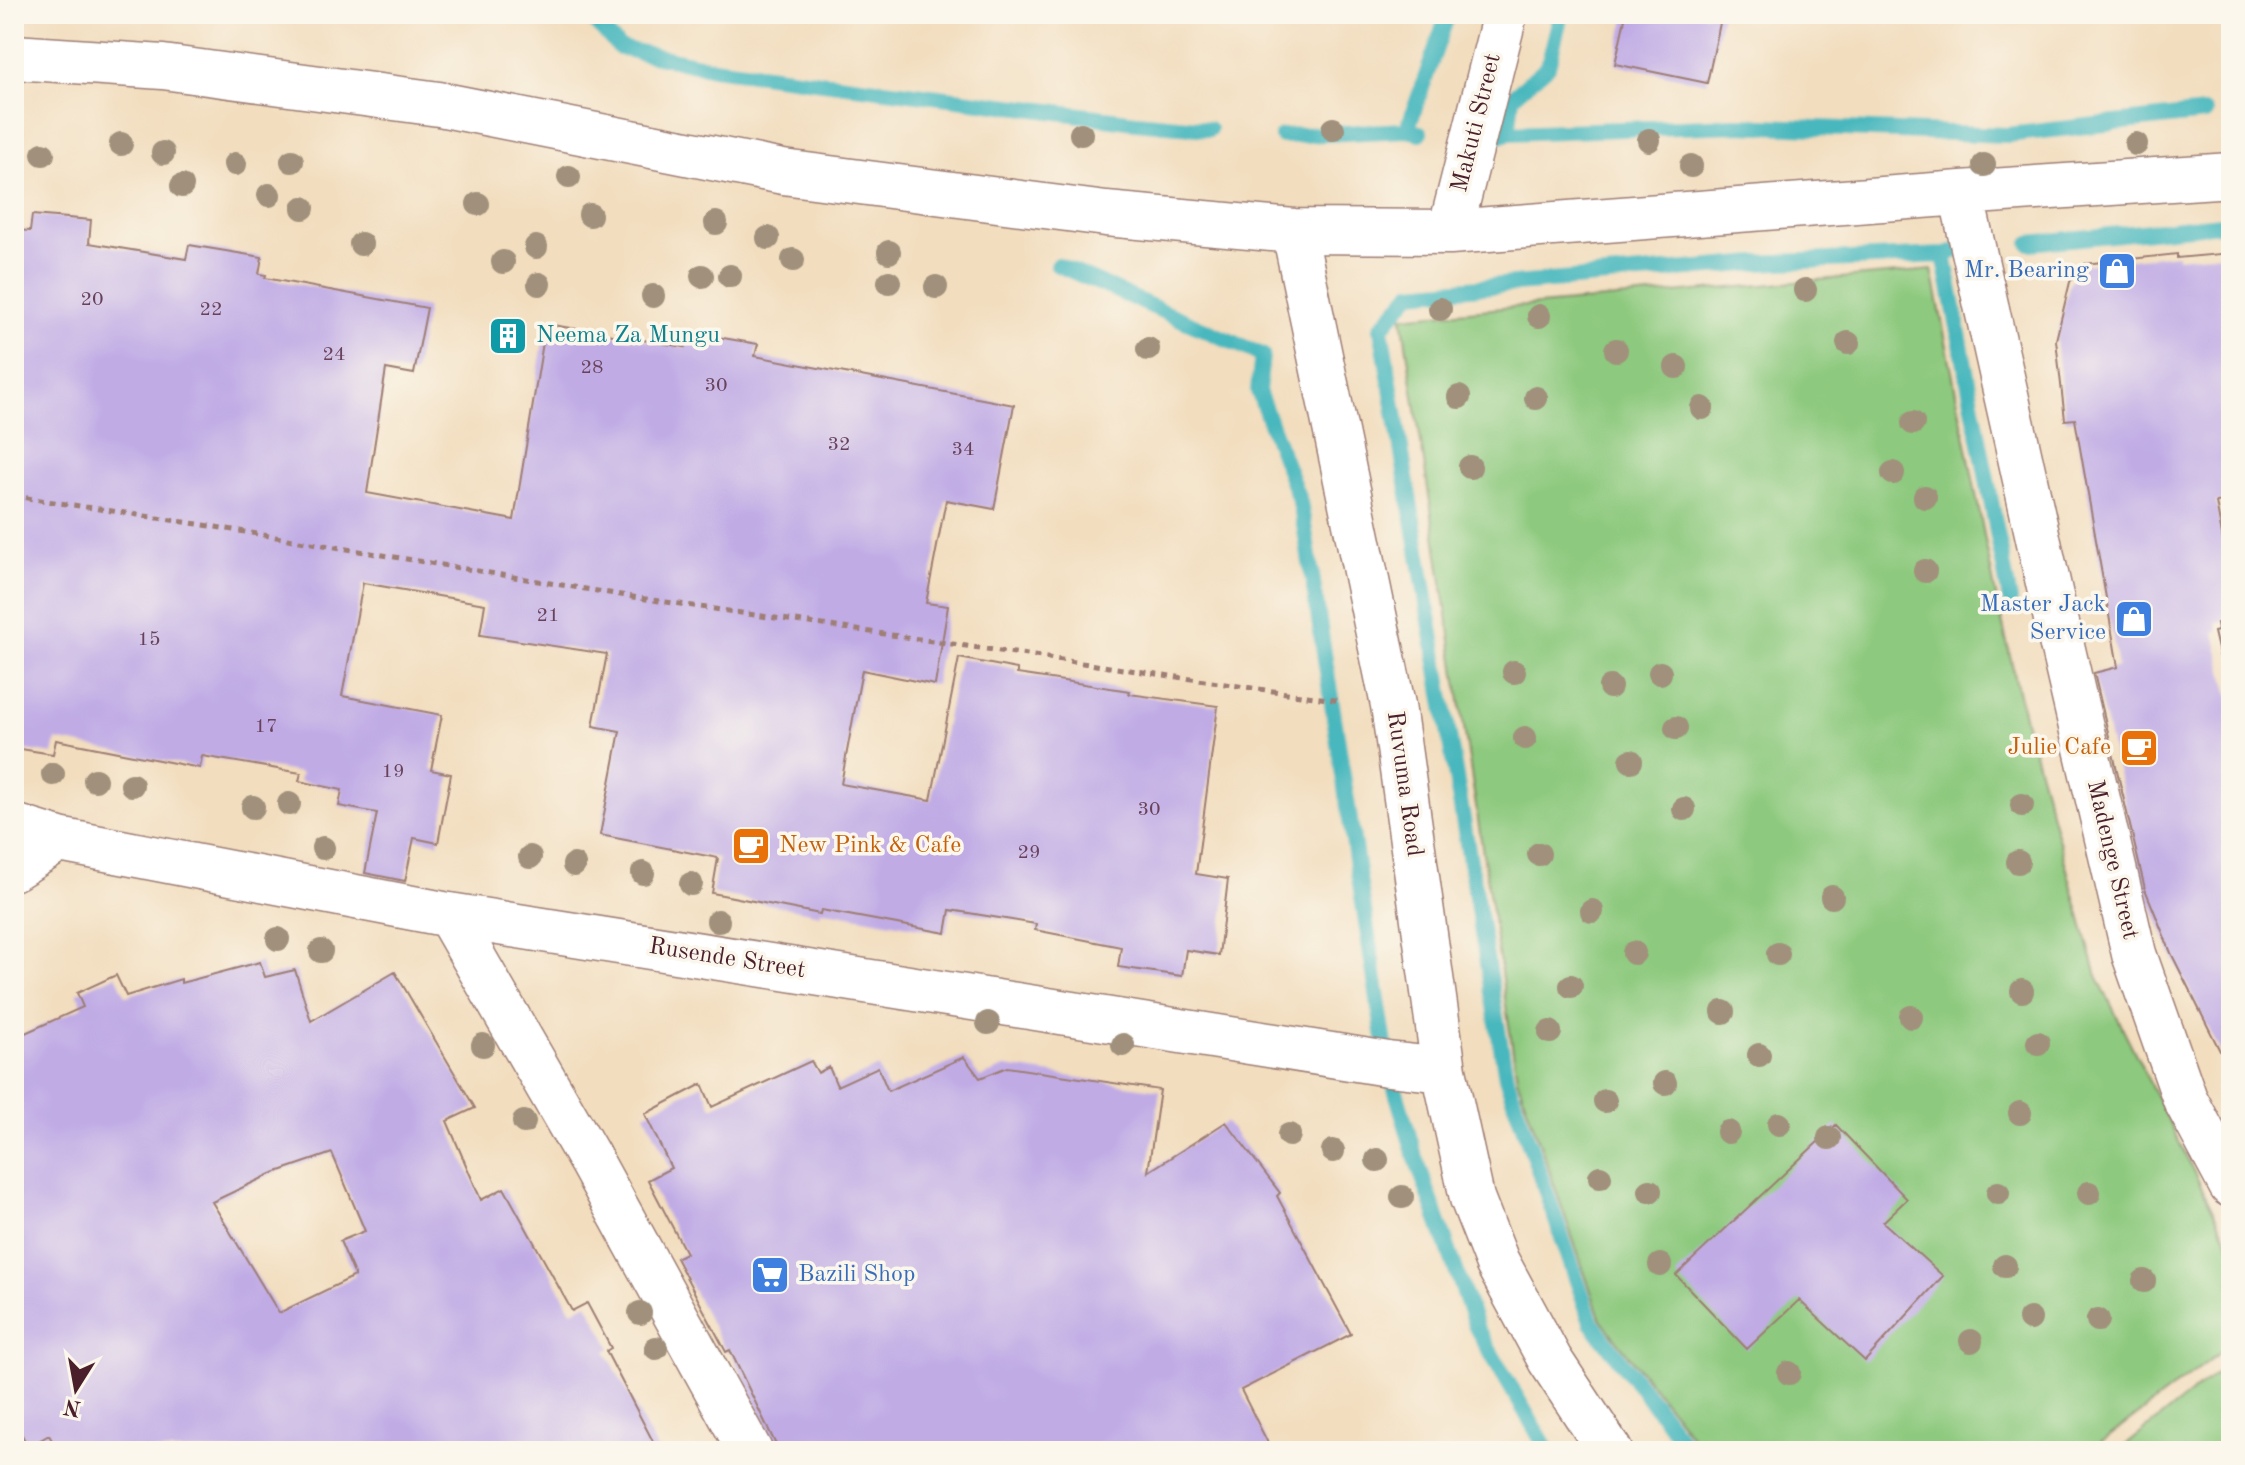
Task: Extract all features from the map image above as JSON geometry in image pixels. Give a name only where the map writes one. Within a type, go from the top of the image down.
[{"type":"street","name":"Makuti Street","points":[[1450,232],[1505,14]]},
{"type":"street","points":[[14,57],[163,67],[439,104],[783,172],[1106,214],[1294,231],[1450,232],[1961,193],[2229,168]]},
{"type":"street","name":"Madenge Street","points":[[1961,193],[2134,954],[2185,1099],[2231,1185]]},
{"type":"street","name":"Ruvuma Road","points":[[1294,231],[1393,705],[1444,1070],[1472,1198],[1497,1262],[1550,1360],[1610,1451]]},
{"type":"street","name":"Rusende Street","points":[[14,826],[59,840],[449,915],[1388,1064],[1444,1070]]},
{"type":"street","points":[[14,868],[59,840]]},
{"type":"street","points":[[449,915],[592,1163],[750,1451]]},
{"type":"path","points":[[14,496],[670,603],[1332,700],[1393,705]]},
{"type":"green space","points":[[1932,270],[1995,591],[2025,720],[2097,976],[2231,1247],[2231,1344],[2090,1451],[1703,1451],[1601,1320],[1517,1078],[1402,317]]},
{"type":"green space","points":[[2231,1361],[2231,1451],[2119,1451]]},
{"type":"building","points":[[1626,14],[1722,14],[1707,83],[1615,64]]},
{"type":"building","points":[[32,215],[91,220],[89,243],[186,259],[189,245],[262,257],[259,274],[266,275],[265,278],[427,308],[414,374],[386,369],[367,493],[514,520],[546,324],[685,347],[688,332],[758,344],[755,356],[1014,405],[994,509],[946,500],[926,603],[948,606],[935,685],[862,670],[841,784],[931,800],[959,658],[1017,669],[1017,674],[1218,706],[1196,874],[1228,879],[1219,955],[1186,950],[1182,976],[1118,967],[1121,947],[1035,930],[1036,924],[950,910],[946,933],[821,910],[820,914],[712,893],[718,858],[600,835],[620,731],[593,726],[607,654],[480,635],[485,604],[363,583],[342,696],[442,715],[431,770],[451,774],[438,843],[414,838],[405,881],[365,873],[377,813],[339,806],[342,790],[299,781],[301,773],[202,756],[200,768],[56,740],[53,754],[14,748],[14,230],[30,231]]},
{"type":"building","points":[[2231,253],[2231,500],[2216,502],[2231,585],[2231,621],[2217,623],[2218,631],[2214,632],[2231,705],[2231,1073],[2171,953],[2145,889],[2094,673],[2118,667],[2075,419],[2065,420],[2056,340],[2070,282],[2084,264],[2177,254],[2177,258]]},
{"type":"building","points":[[260,962],[265,977],[295,970],[311,1021],[395,972],[475,1108],[447,1121],[481,1200],[504,1188],[572,1311],[587,1303],[611,1348],[606,1351],[658,1451],[58,1451],[49,1435],[28,1447],[14,1419],[14,1038],[83,1007],[77,993],[116,975],[126,996],[181,979],[181,983]],"holes":[[[332,1153],[365,1231],[340,1241],[355,1276],[279,1313],[212,1202],[271,1174]]]},
{"type":"building","points":[[964,1057],[980,1078],[1007,1067],[1160,1090],[1148,1172],[1226,1122],[1280,1193],[1277,1196],[1351,1334],[1241,1390],[1272,1451],[779,1451],[730,1350],[726,1352],[676,1258],[686,1253],[648,1180],[671,1168],[645,1114],[702,1084],[712,1107],[811,1061],[818,1073],[829,1067],[837,1086],[878,1067],[888,1091]]},
{"type":"building","points":[[1836,1125],[1907,1199],[1883,1222],[1943,1276],[1865,1361],[1799,1300],[1747,1349],[1676,1275]]},
{"type":"waterway","points":[[587,14],[620,48],[713,68],[1209,129]]},
{"type":"waterway","points":[[1407,130],[1448,14]]},
{"type":"waterway","points":[[1508,133],[1512,97],[1548,66],[1561,14]]},
{"type":"waterway","points":[[1501,135],[1737,125],[2007,135],[2205,113]]},
{"type":"waterway","points":[[1282,136],[1407,130],[1420,133]]},
{"type":"waterway","points":[[2030,243],[2231,223]]},
{"type":"waterway","points":[[1690,1451],[1592,1324],[1506,1077],[1381,328],[1411,293],[1757,263],[1944,255],[1958,250]]},
{"type":"waterway","points":[[1944,255],[2010,600]]},
{"type":"waterway","points":[[1058,265],[1262,355],[1258,391],[1300,502],[1388,1064],[1414,1153],[1477,1329],[1548,1451]]},
{"type":"place","name":"Mr. Bearing","points":[[2117,271]]},
{"type":"place","name":"Neema Za Mungu","points":[[508,336]]},
{"type":"place","name":"Master Jack Service","points":[[2134,619]]},
{"type":"place","name":"Julie Cafe","points":[[2139,748]]},
{"type":"place","name":"New Pink & Cafe","points":[[751,846]]},
{"type":"place","name":"Bazili Shop","points":[[770,1275]]}]
